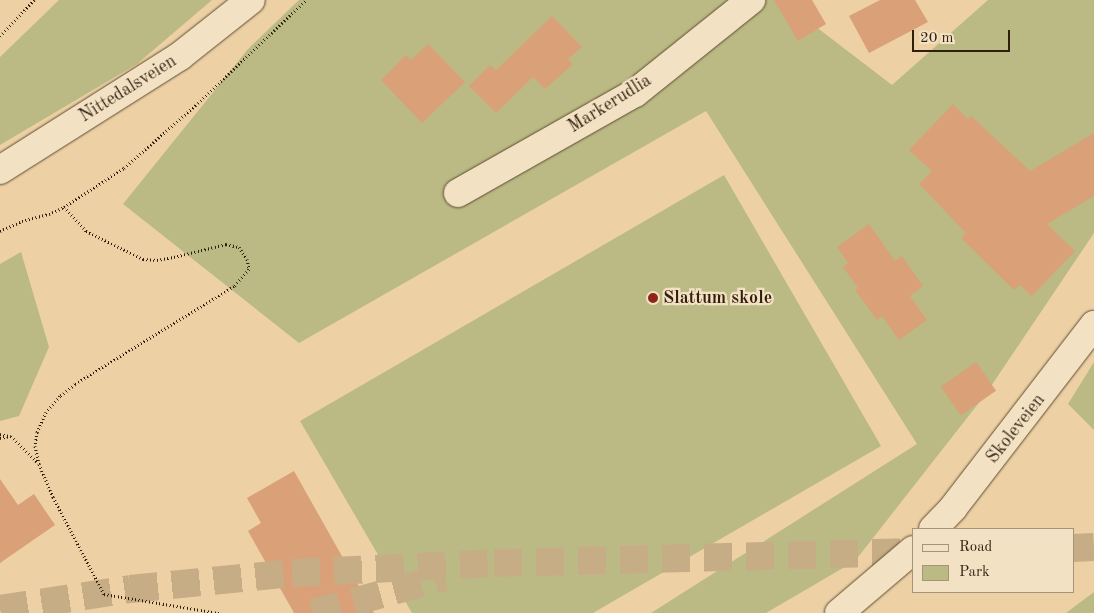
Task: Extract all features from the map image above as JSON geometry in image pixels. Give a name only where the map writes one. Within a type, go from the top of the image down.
[{"type":"street","name":"Nittedalsveien","points":[[0,170],[180,56],[251,0]]},
{"type":"street","name":"Markerudlia","points":[[458,193],[635,93],[751,0]]},
{"type":"street","name":"Skoleveien","points":[[935,528],[953,508],[1094,325]]},
{"type":"street","points":[[839,613],[912,551]]},
{"type":"path","points":[[0,36],[34,0]]},
{"type":"path","points":[[0,232],[22,221],[50,214],[64,207],[124,168],[198,104],[306,0]]},
{"type":"path","points":[[64,207],[86,231],[143,259],[157,260],[174,257],[226,244],[239,247],[247,259],[249,270],[234,286],[75,384],[60,396],[46,412],[35,446],[39,464],[53,497],[104,594],[219,613]]},
{"type":"path","points":[[0,434],[11,436],[39,464]]},
{"type":"path","points":[[0,438],[11,436]]},
{"type":"green space","points":[[59,0],[212,0],[137,64],[0,145],[0,57]]},
{"type":"green space","points":[[299,0],[781,0],[892,85],[988,0],[1094,0],[1094,233],[985,395],[855,561],[766,613],[651,613],[917,444],[706,111],[299,343],[123,204],[248,49]]},
{"type":"green space","name":"Slattum skole","points":[[724,175],[881,446],[593,613],[412,613],[300,421]]},
{"type":"green space","points":[[21,252],[49,347],[19,416],[0,421],[0,264]]},
{"type":"green space","points":[[1094,362],[1094,430],[1068,404]]},
{"type":"green space","points":[[1094,592],[1094,613],[1066,613]]},
{"type":"building","points":[[774,0],[812,0],[826,24],[798,41]]},
{"type":"building","points":[[880,0],[915,0],[928,22],[869,53],[849,16]]},
{"type":"building","points":[[552,16],[582,47],[568,59],[573,64],[545,89],[533,77],[496,113],[469,86],[490,65],[496,70]]},
{"type":"building","points":[[428,44],[465,82],[422,123],[381,80],[406,55],[411,60]]},
{"type":"building","points":[[953,104],[968,119],[971,116],[1030,171],[1094,133],[1094,196],[1047,224],[1075,251],[1032,296],[1020,285],[1014,290],[961,238],[966,233],[919,184],[932,171],[909,150]]},
{"type":"building","points":[[869,224],[895,261],[902,256],[923,286],[910,296],[927,320],[899,340],[882,316],[877,320],[855,290],[858,288],[843,267],[848,263],[837,247]]},
{"type":"building","points":[[976,362],[996,391],[961,415],[941,387]]},
{"type":"building","points":[[294,471],[374,613],[294,613],[248,531],[261,523],[247,498]]},
{"type":"building","points":[[0,479],[18,505],[34,494],[55,525],[0,563]]},
{"type":"tunnel","points":[[1074,548],[1094,547]]},
{"type":"tunnel","points":[[0,609],[130,589],[292,573],[494,563],[912,552]]},
{"type":"tunnel","points":[[313,613],[444,577]]},
{"type":"place","name":"Slattum skole","points":[[653,298]]}]
